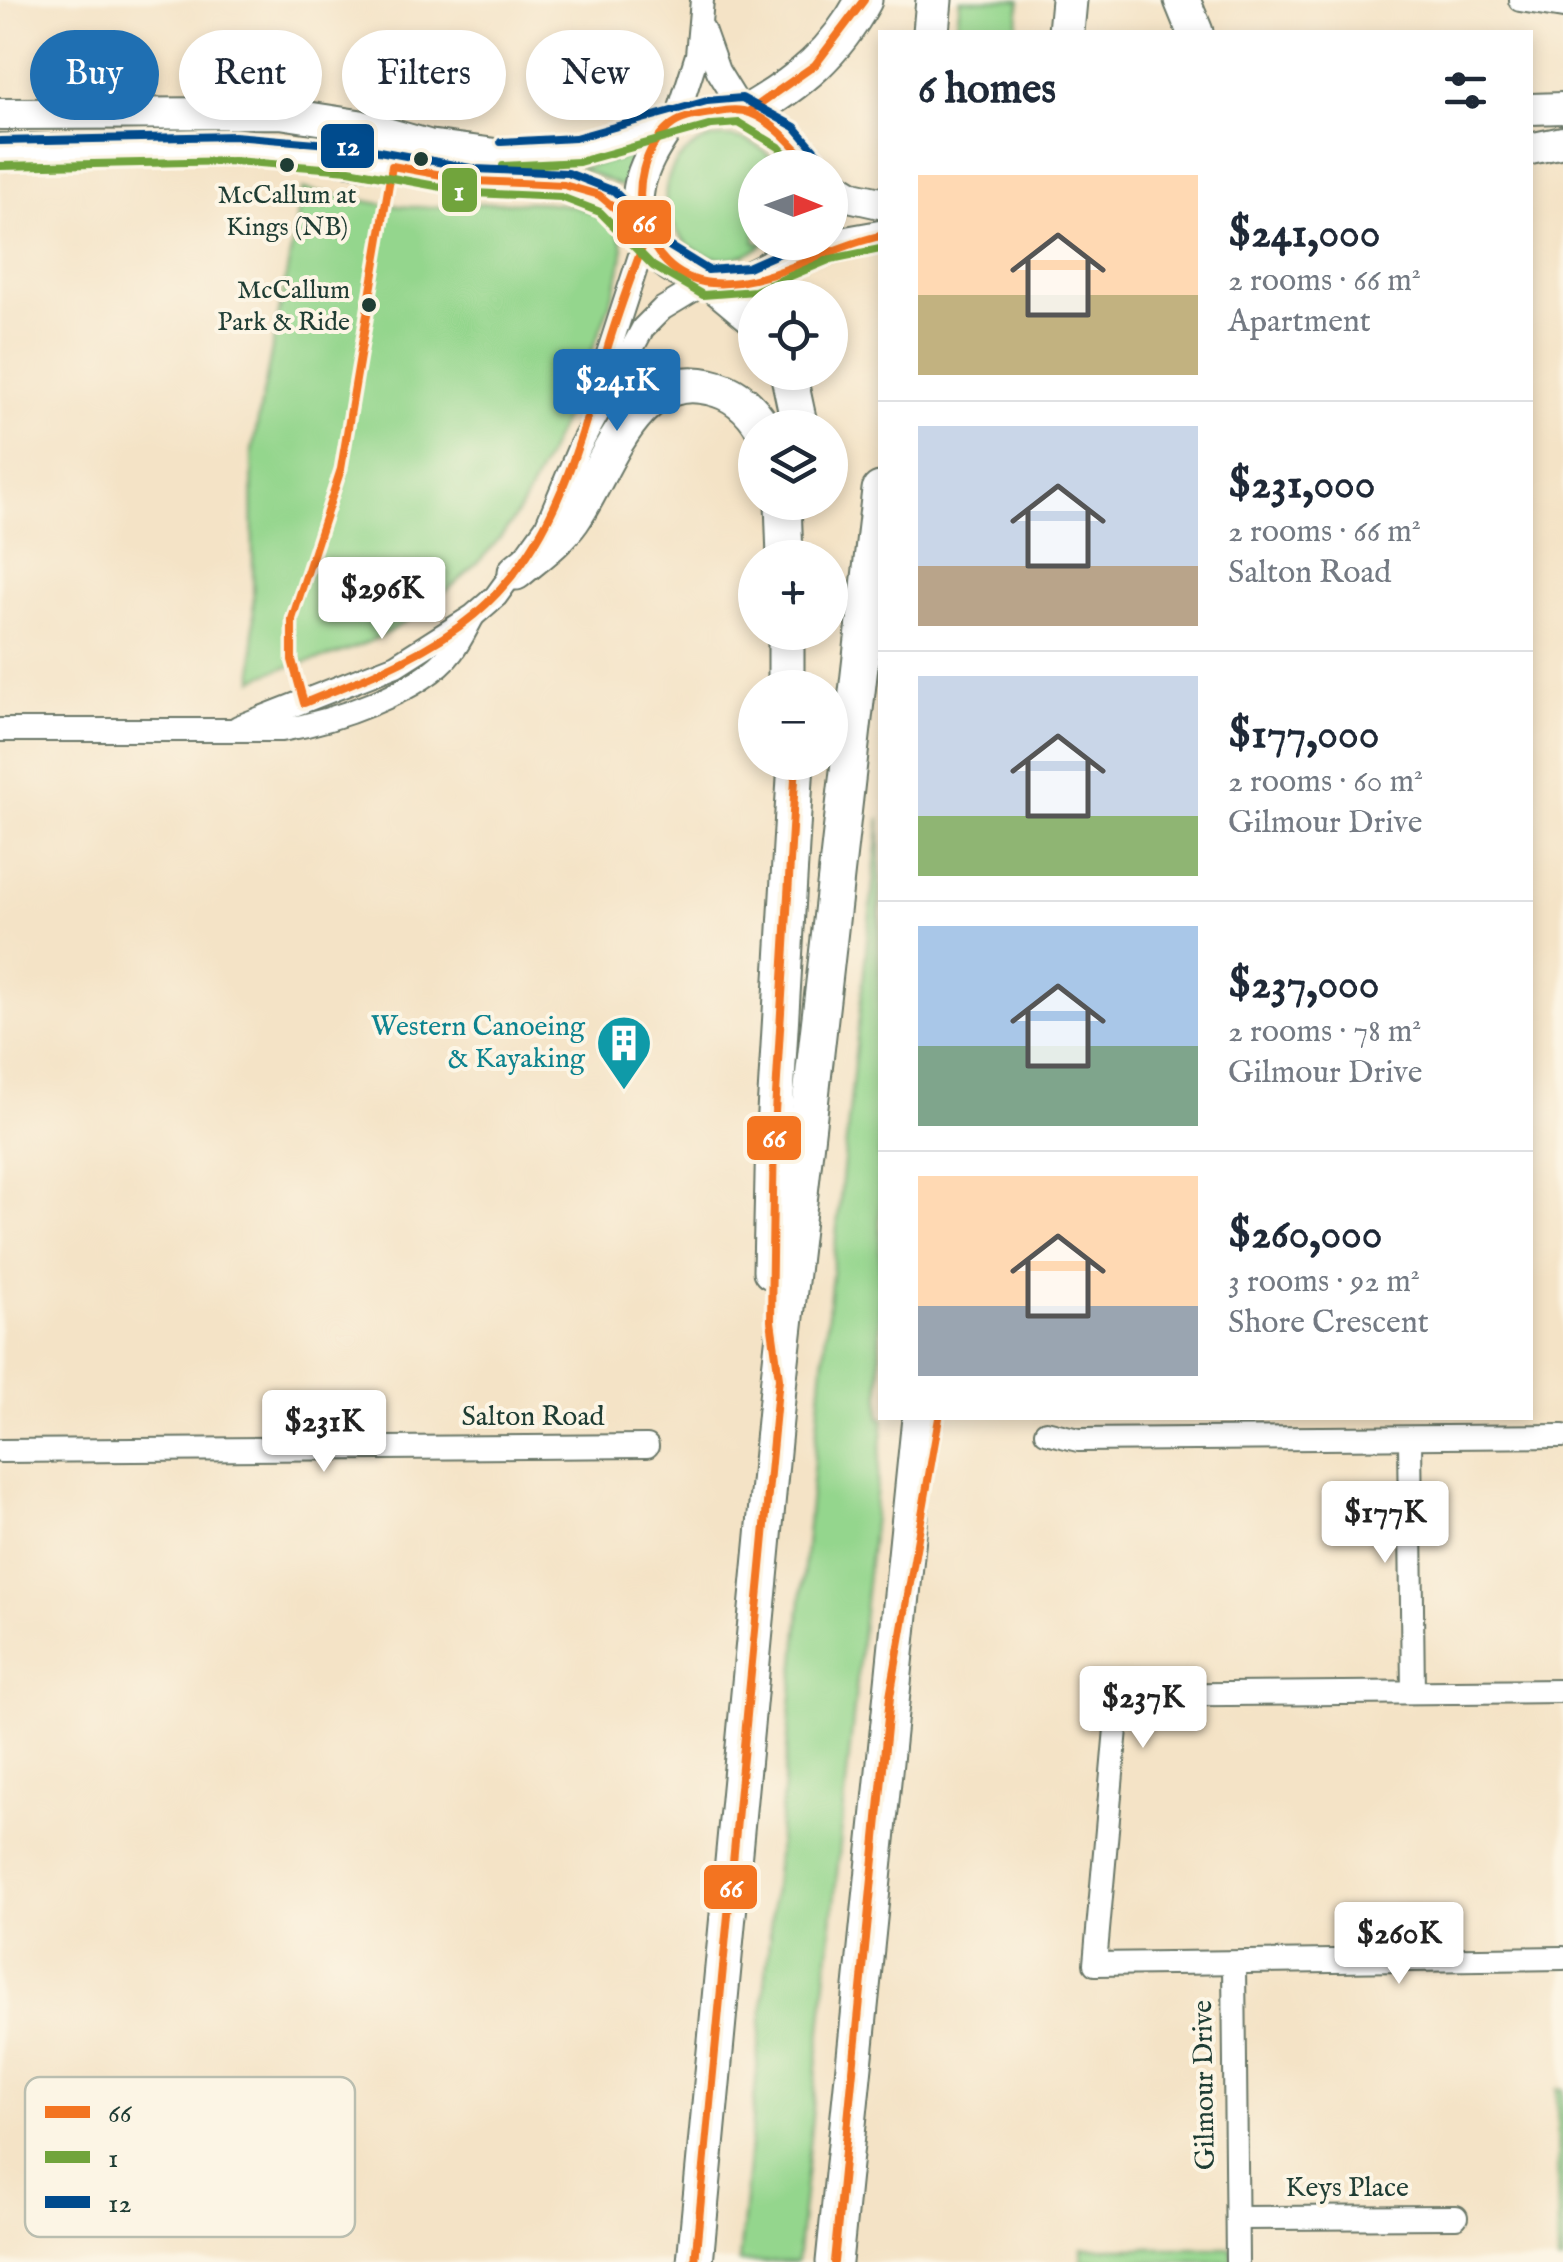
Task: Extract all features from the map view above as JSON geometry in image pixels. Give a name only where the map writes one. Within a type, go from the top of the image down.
[{"type":"highway","points":[[745,111],[816,68],[841,40],[864,0]]},
{"type":"highway","points":[[932,30],[934,0]]},
{"type":"highway","points":[[1066,30],[1069,0]]},
{"type":"highway","points":[[1182,0],[1194,30]]},
{"type":"highway","points":[[709,283],[738,305]]},
{"type":"highway","points":[[516,572],[570,523],[629,422],[664,393],[688,385],[719,389],[751,410]]},
{"type":"highway","points":[[695,2262],[779,1378],[878,508]]},
{"type":"highway","points":[[779,1378],[770,1322],[774,1129],[795,780]]},
{"type":"highway","points":[[834,2262],[920,1420]]},
{"type":"highway","points":[[890,1698],[939,1420]]},
{"type":"main road","points":[[1533,109],[1563,108]]},
{"type":"main road","points":[[2,113],[280,113],[358,125],[428,145],[503,155],[577,150],[710,113],[745,111],[787,137],[797,150]]},
{"type":"main road","points":[[643,234],[638,190],[645,166],[672,125]]},
{"type":"main road","points":[[4,151],[288,151],[475,181],[564,184],[599,195],[643,234],[661,256],[709,283],[740,282],[849,241],[878,236]]},
{"type":"main road","points":[[766,272],[777,260]]},
{"type":"street","points":[[672,125],[693,74],[702,25],[702,0]]},
{"type":"street","points":[[1520,0],[1563,7]]},
{"type":"street","points":[[702,25],[718,71],[745,111]]},
{"type":"street","points":[[580,446],[643,234]]},
{"type":"street","points":[[0,730],[282,730],[312,725],[392,692],[451,654],[473,616],[516,572],[546,527],[580,446],[642,328],[662,308],[709,283]]},
{"type":"street","points":[[1046,1432],[1078,1440],[1563,1436]]},
{"type":"street","points":[[1410,1439],[1412,1692],[1563,1691]]},
{"type":"street","name":"Salton Road","points":[[0,1451],[647,1446]]},
{"type":"street","name":"Gilmour Drive","points":[[1237,2262],[1234,1964],[1094,1964],[1120,1695],[1412,1692]]},
{"type":"street","points":[[1234,1964],[1563,1958]]},
{"type":"street","name":"Keys Place","points":[[1238,2218],[1456,2217]]},
{"type":"green space","points":[[960,0],[1020,0],[1017,30],[956,30]]},
{"type":"green space","points":[[731,137],[762,150],[738,150],[738,256],[711,256],[690,245],[674,226],[666,203],[668,178],[683,156],[711,138]]},
{"type":"green space","points":[[633,156],[623,187],[579,168]]},
{"type":"green space","points":[[303,189],[408,207],[563,204],[585,209],[607,221],[619,235],[623,248],[598,337],[563,420],[520,509],[497,541],[450,588],[398,626],[355,648],[254,680],[252,451]]},
{"type":"green space","points":[[878,837],[878,1420],[884,1420],[797,2262],[739,2262],[826,1332]]},
{"type":"green space","points":[[1557,2089],[1563,2089],[1563,2262],[1558,2262]]},
{"type":"green space","points":[[1082,2248],[1232,2248],[1232,2262],[1082,2262]]},
{"type":"transit line","name":"66","points":[[748,112],[815,65],[864,0]]},
{"type":"transit line","name":"12","points":[[501,142],[575,138],[707,101],[742,98],[795,127],[815,150]]},
{"type":"transit line","name":"66","points":[[798,150],[777,130],[750,113],[727,111],[695,116],[669,127],[653,146],[643,170],[640,195],[643,220],[652,243],[666,262],[686,276],[711,283],[732,283],[810,260]]},
{"type":"transit line","name":"1","points":[[503,166],[579,162],[712,125],[739,123],[782,150]]},
{"type":"transit line","name":"12","points":[[0,141],[234,136],[352,146],[476,169],[568,173],[614,191],[669,246],[708,270],[748,267],[764,260]]},
{"type":"transit line","name":"1","points":[[0,166],[234,161],[349,170],[474,193],[561,197],[600,212],[653,266],[703,295],[755,291],[831,259],[878,249]]},
{"type":"transit line","name":"66","points":[[641,230],[599,195],[564,185],[475,181],[392,166],[341,469],[292,619],[292,660],[304,703],[392,665],[455,630],[501,588],[524,559],[560,495],[646,237]]},
{"type":"transit line","name":"66","points":[[848,246],[878,236]]},
{"type":"transit line","name":"66","points":[[695,2262],[779,1378],[771,1321],[774,1129],[795,780]]},
{"type":"transit line","name":"66","points":[[834,2262],[890,1697],[939,1420]]},
{"type":"place","name":"McCallum at Kings (NB)","points":[[287,165]]},
{"type":"place","name":"McCallum Park & Ride","points":[[369,305]]},
{"type":"place","name":"Western Canoeing & Kayaking","points":[[624,1092]]}]
